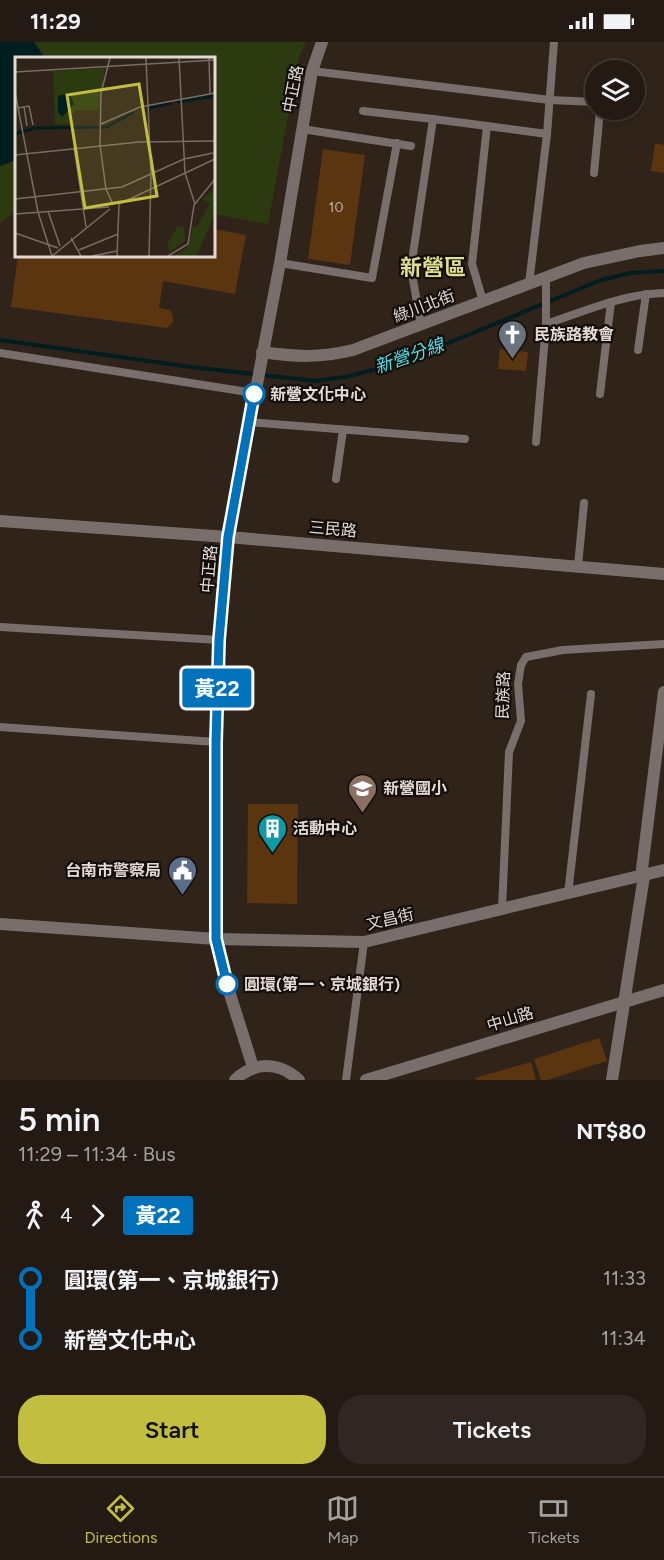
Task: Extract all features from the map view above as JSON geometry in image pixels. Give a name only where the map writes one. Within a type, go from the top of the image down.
[{"type":"street","name":"中正路","points":[[253,1067],[223,972],[216,939],[216,742],[219,640],[228,537],[280,263],[312,71],[322,42]]},
{"type":"street","name":"綠川北街","points":[[262,356],[329,356],[354,351],[529,284],[546,284],[584,264],[608,257],[664,248]]},
{"type":"street","name":"三民路","points":[[0,521],[228,537],[664,574]]},
{"type":"street","points":[[612,1080],[644,876],[642,869],[664,692]]},
{"type":"street","name":"文昌街","points":[[0,924],[216,939],[364,942],[664,870]]},
{"type":"street","name":"中山路","points":[[366,1080],[664,990]]},
{"type":"street","points":[[235,1080],[253,1067],[277,1067],[288,1071],[299,1080]]},
{"type":"lane","points":[[529,284],[547,134],[554,42]]},
{"type":"lane","points":[[312,71],[550,100],[585,102]]},
{"type":"lane","points":[[363,111],[547,134]]},
{"type":"lane","points":[[421,325],[411,267],[433,119]]},
{"type":"lane","points":[[594,172],[599,120]]},
{"type":"lane","points":[[483,302],[472,264],[487,126]]},
{"type":"lane","points":[[302,129],[411,146]]},
{"type":"lane","points":[[280,263],[372,278],[398,143]]},
{"type":"lane","points":[[536,442],[546,324],[546,284]]},
{"type":"lane","points":[[546,324],[611,302],[646,294],[664,293]]},
{"type":"lane","points":[[638,350],[646,294]]},
{"type":"lane","points":[[600,394],[611,302]]},
{"type":"lane","points":[[0,353],[255,389]]},
{"type":"lane","points":[[249,422],[465,439]]},
{"type":"lane","points":[[336,479],[343,430]]},
{"type":"lane","points":[[578,566],[584,503]]},
{"type":"lane","points":[[0,627],[219,640]]},
{"type":"lane","name":"民族路","points":[[502,909],[509,752],[521,721],[518,684],[521,665],[526,657],[563,650],[664,644]]},
{"type":"lane","points":[[568,894],[591,694]]},
{"type":"lane","points":[[0,727],[216,742]]},
{"type":"lane","points":[[346,1080],[364,942]]},
{"type":"green space","points":[[0,42],[306,42],[299,57],[268,224],[214,214],[214,57],[15,57],[15,211],[0,223]]},
{"type":"water","points":[[0,42],[34,42],[44,57],[15,57],[15,160],[0,166]]},
{"type":"building","points":[[655,143],[664,145],[664,173],[651,171]]},
{"type":"building","points":[[323,149],[365,155],[350,265],[308,259]]},
{"type":"building","points":[[214,229],[246,235],[235,294],[163,281],[159,308],[170,310],[173,316],[173,322],[167,328],[11,307],[18,256],[214,256]]},
{"type":"building","name":"民族路教會","points":[[500,349],[528,352],[526,371],[498,369]]},
{"type":"building","name":"活動中心","points":[[248,804],[298,804],[297,904],[247,903]]},
{"type":"building","points":[[599,1038],[607,1061],[541,1080],[534,1059]]},
{"type":"building","points":[[531,1062],[536,1080],[476,1080],[475,1078]]},
{"type":"waterway","name":"新營分線","points":[[0,340],[191,367],[315,381],[345,377],[417,356],[601,280],[630,273],[664,271]]},
{"type":"bus line","name":"黃22","points":[[227,984],[216,939],[216,742],[219,640],[228,537],[254,394]]},
{"type":"place","name":"民族路教會","points":[[513,360]]},
{"type":"place","name":"新營文化中心","points":[[254,394]]},
{"type":"place","name":"新營國小","points":[[362,814]]},
{"type":"place","name":"活動中心","points":[[272,854]]},
{"type":"place","name":"台南市警察局","points":[[182,896]]},
{"type":"place","name":"圓環(第一、京城銀行)","points":[[227,984]]},
{"type":"district","name":"新營區","points":[[433,267]]}]
